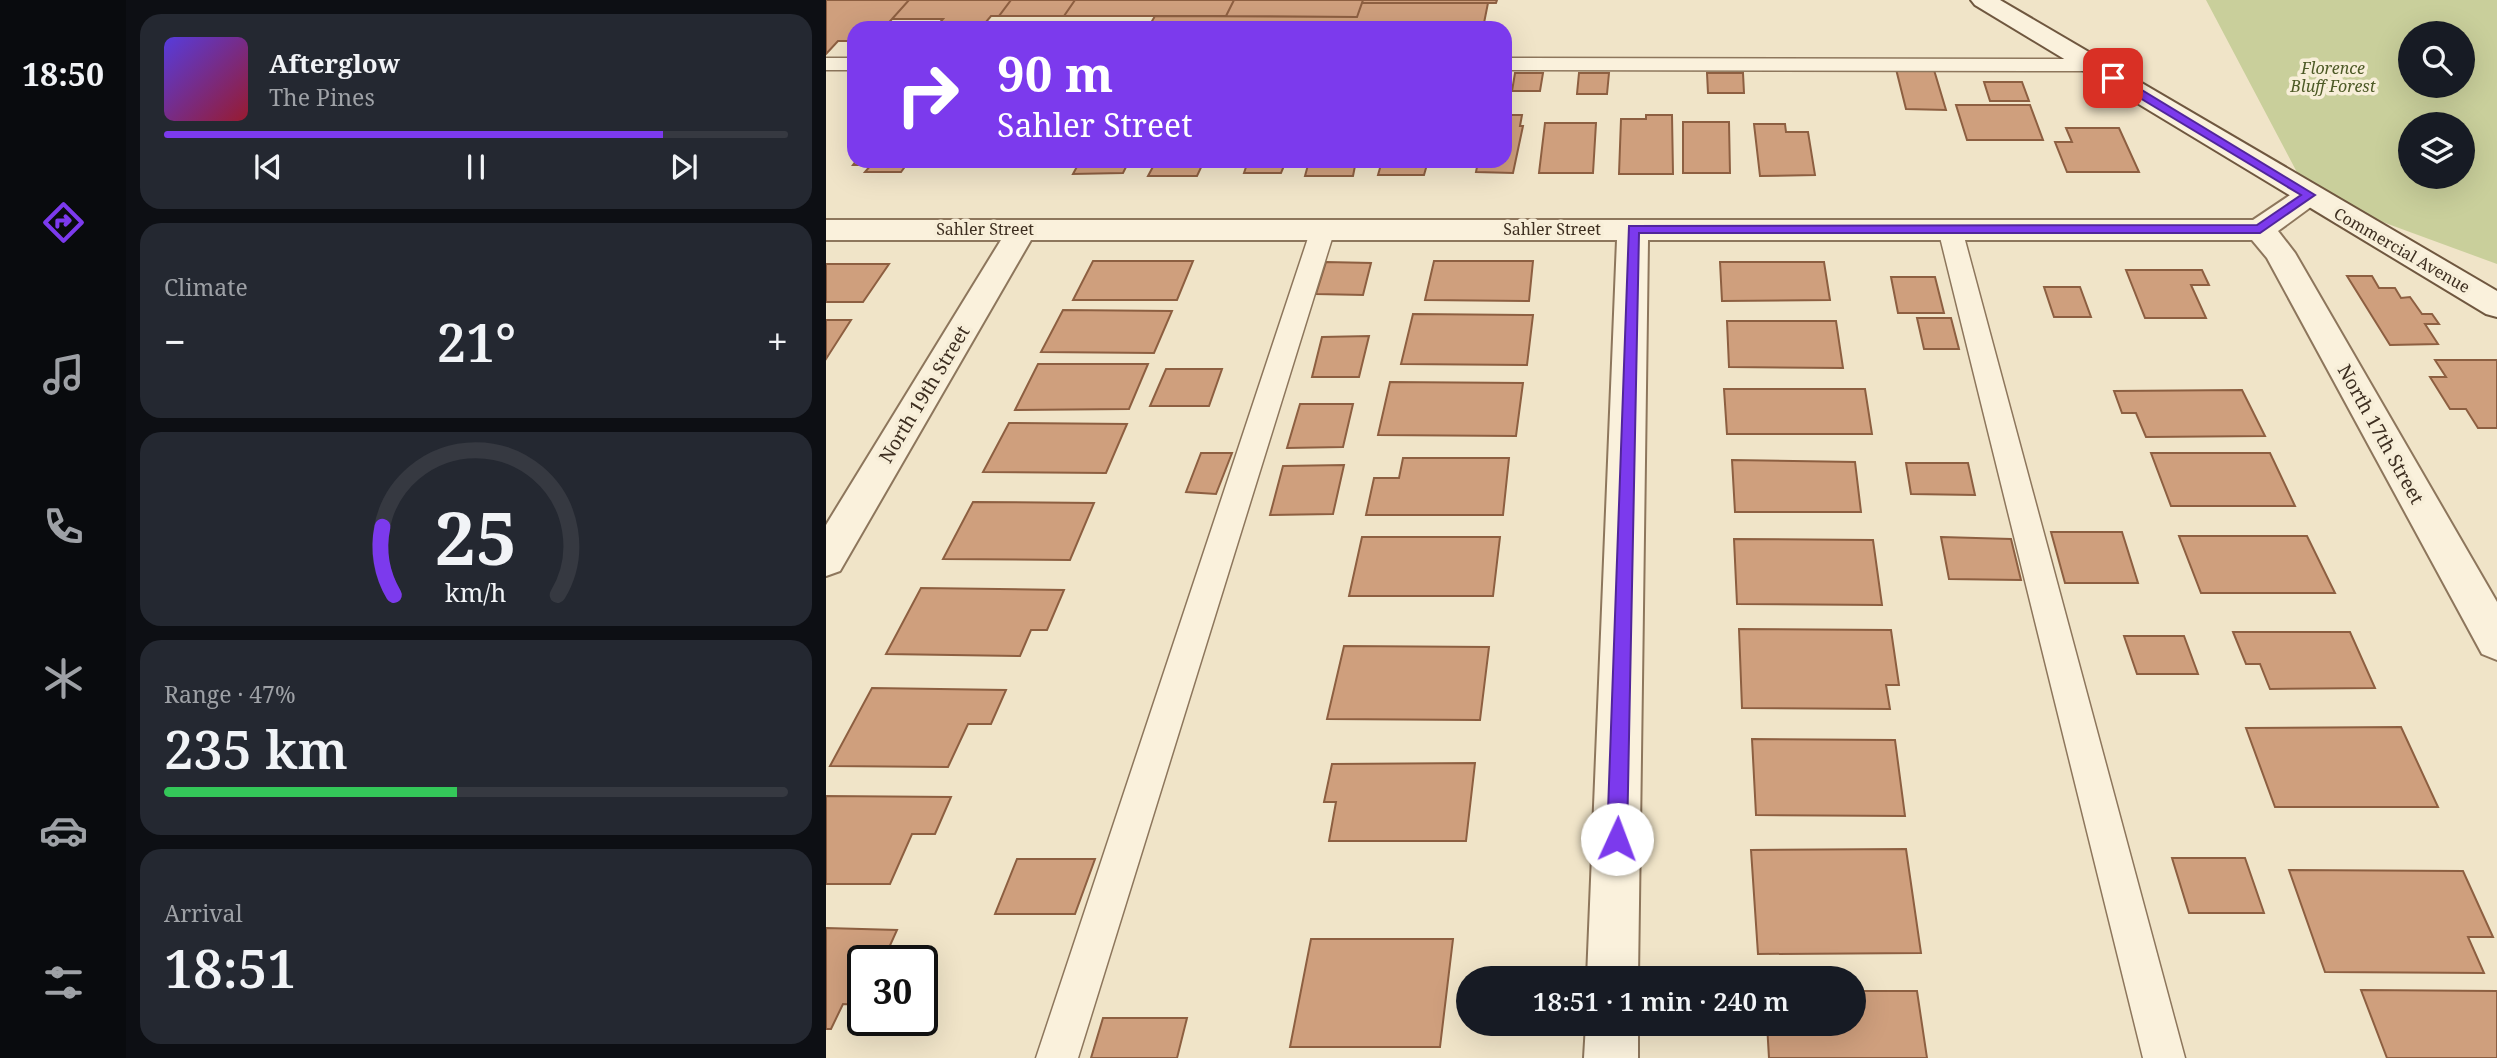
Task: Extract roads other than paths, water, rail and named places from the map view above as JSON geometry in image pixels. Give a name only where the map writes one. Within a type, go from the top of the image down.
[{"type":"street","name":"Commercial Avenue","points":[[1983,0],[2497,306]]},
{"type":"street","points":[[2260,229],[2309,195]]},
{"type":"street","name":"Sahler Street","points":[[826,229],[2260,229]]},
{"type":"street","name":"North 19th Street","points":[[826,559],[1022,229]]},
{"type":"street","points":[[1613,966],[1633,229]]},
{"type":"street","name":"North 17th Street","points":[[2260,229],[2280,253],[2497,641]]},
{"type":"street","points":[[1611,1058],[1612,1036]]},
{"type":"lane","points":[[826,64],[847,64]]},
{"type":"lane","points":[[1512,64],[2092,65]]},
{"type":"lane","points":[[1057,1058],[1323,229]]},
{"type":"lane","points":[[1950,229],[2164,1058]]},
{"type":"park label","name":"Florence Bluff Forest","points":[[2333,77]]}]
